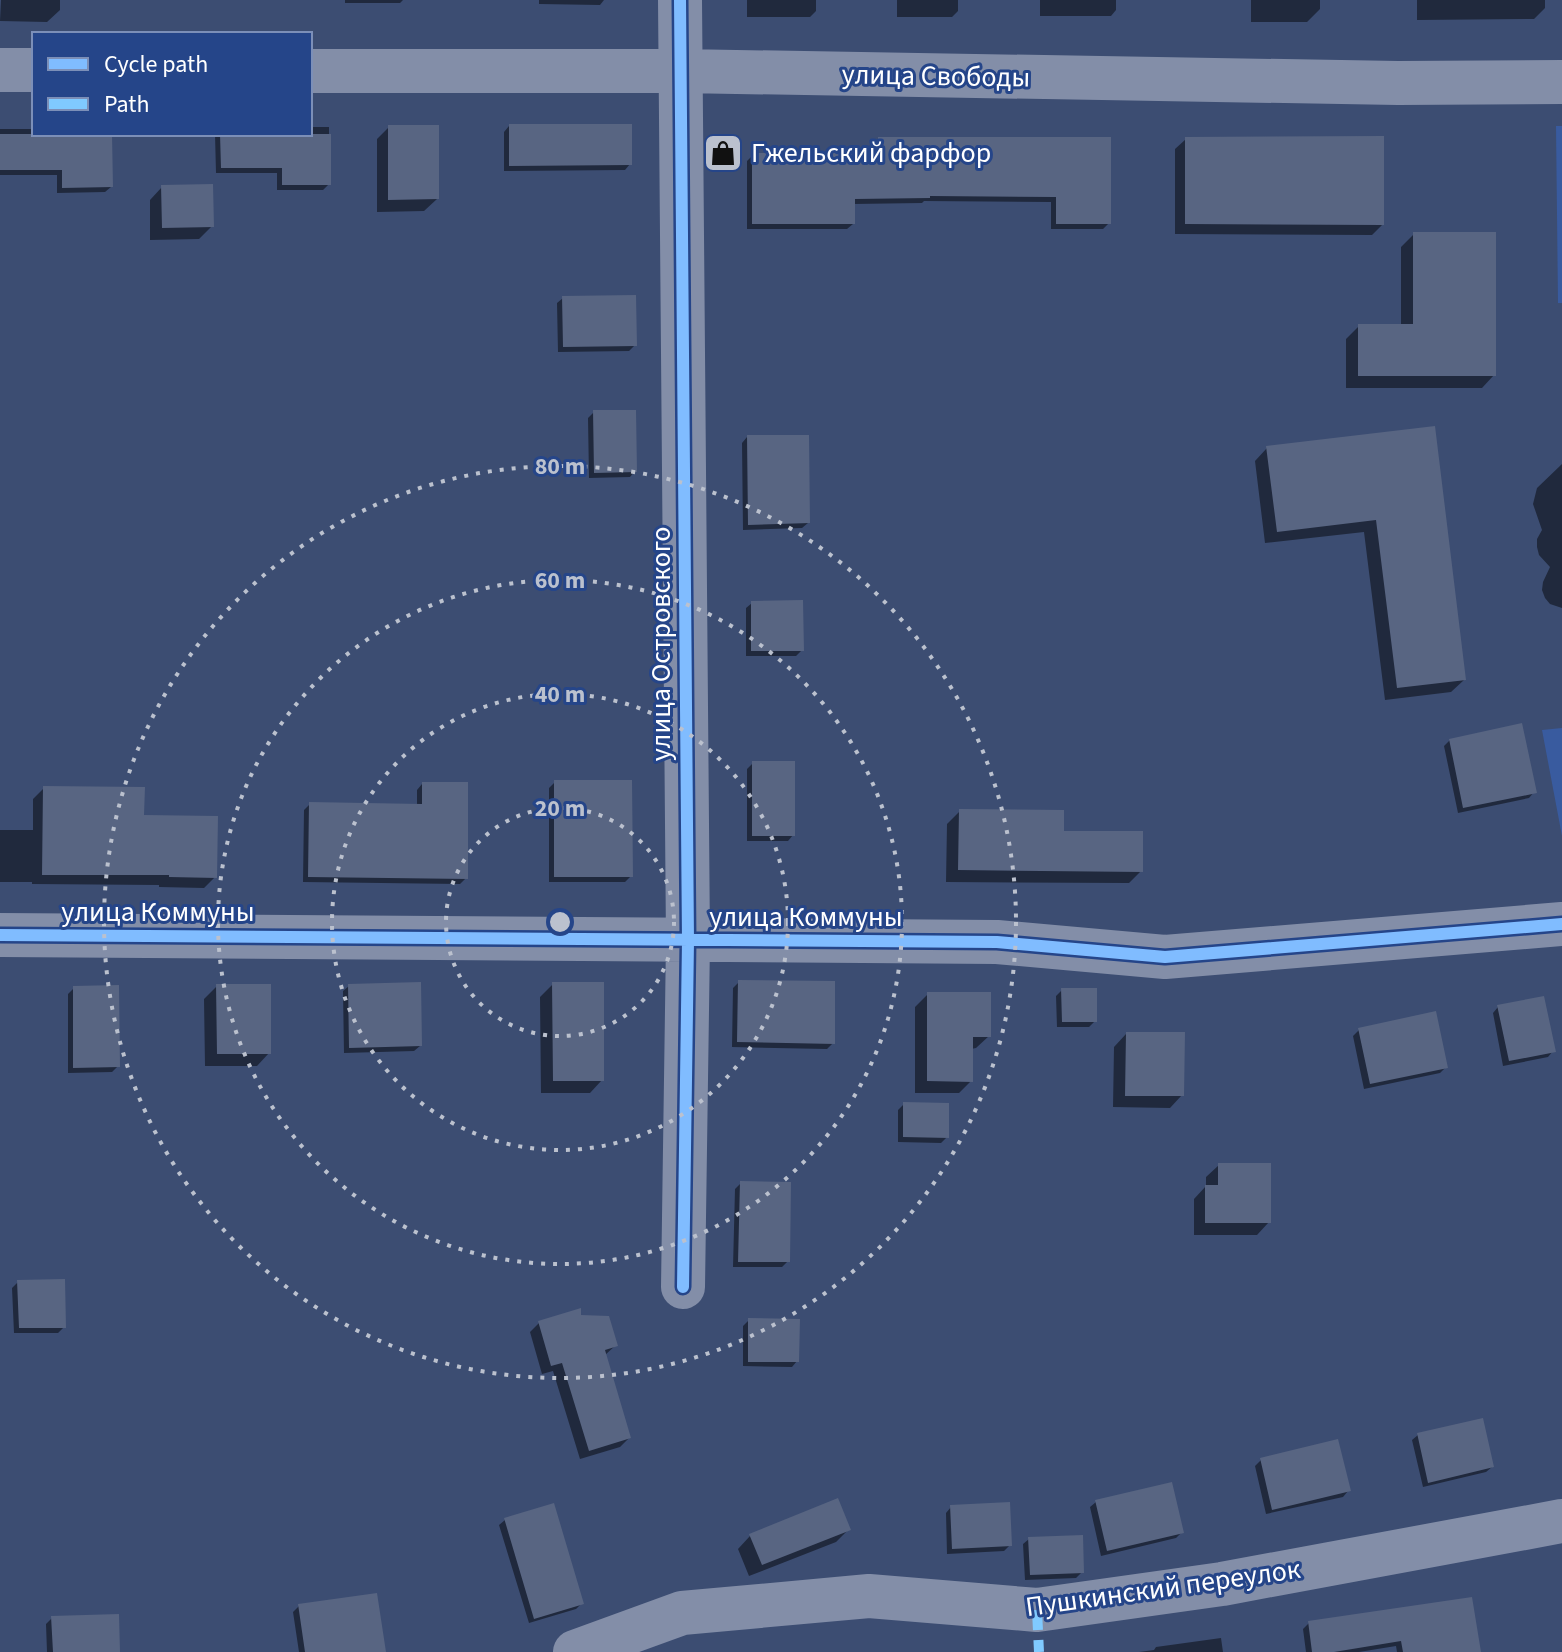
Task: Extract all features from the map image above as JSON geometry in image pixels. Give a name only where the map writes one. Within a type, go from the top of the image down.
[{"type":"street","name":"улица Островского","points":[[680,0],[688,941],[683,1287]]},
{"type":"street","points":[[0,70],[32,70]]},
{"type":"street","name":"улица Свободы","points":[[312,71],[681,71],[1398,83],[1562,82]]},
{"type":"street","name":"улица Коммуны","points":[[0,935],[997,942],[1165,957],[1562,924]]},
{"type":"street","name":"Пушкинский переулок","points":[[575,1652],[682,1613],[869,1596],[1037,1610],[1222,1584],[1562,1521]]},
{"type":"shaded area","points":[[1556,126],[1562,126],[1562,303],[1558,303]]},
{"type":"shaded area","points":[[1562,728],[1562,836],[1542,730]]},
{"type":"building","points":[[509,124],[632,124],[632,165],[509,166]]},
{"type":"building","points":[[388,125],[439,125],[439,199],[388,200]]},
{"type":"building","points":[[0,134],[112,136],[113,187],[62,188],[62,170],[0,170]]},
{"type":"building","points":[[331,134],[331,185],[282,185],[282,168],[221,168],[220,136]]},
{"type":"building","points":[[1384,136],[1384,225],[1185,224],[1185,137]]},
{"type":"building","points":[[878,137],[1111,137],[1111,224],[1056,224],[1056,197],[930,196],[855,199],[855,224],[752,224],[752,153],[878,153]]},
{"type":"building","points":[[213,184],[214,227],[162,228],[161,185]]},
{"type":"building","points":[[1413,232],[1496,232],[1496,376],[1358,376],[1358,324],[1413,324]]},
{"type":"building","points":[[636,295],[637,346],[563,347],[562,296]]},
{"type":"building","points":[[593,410],[636,410],[637,472],[594,473]]},
{"type":"building","points":[[1435,426],[1466,680],[1397,688],[1376,520],[1277,532],[1266,446]]},
{"type":"building","points":[[747,435],[809,435],[810,523],[748,525]]},
{"type":"building","points":[[803,600],[804,651],[751,651],[751,601]]},
{"type":"building","points":[[1522,723],[1537,793],[1463,808],[1449,739]]},
{"type":"building","points":[[752,761],[795,761],[795,836],[752,836]]},
{"type":"building","points":[[554,780],[632,780],[633,877],[554,877]]},
{"type":"building","points":[[422,782],[468,782],[468,879],[308,877],[309,802],[422,804]]},
{"type":"building","points":[[43,786],[145,787],[144,815],[218,816],[217,878],[42,875]]},
{"type":"building","points":[[959,809],[1064,810],[1064,831],[1143,831],[1143,872],[958,870]]},
{"type":"building","points":[[738,980],[835,981],[835,1044],[737,1042]]},
{"type":"building","points":[[421,982],[422,1046],[349,1048],[348,984]]},
{"type":"building","points":[[552,982],[604,982],[604,1081],[553,1081]]},
{"type":"building","points":[[216,984],[271,984],[271,1054],[217,1054]]},
{"type":"building","points":[[119,985],[120,1067],[73,1068],[73,986]]},
{"type":"building","points":[[1061,988],[1097,988],[1097,1022],[1062,1022]]},
{"type":"building","points":[[927,992],[991,992],[991,1037],[973,1037],[973,1082],[927,1081]]},
{"type":"building","points":[[1544,996],[1556,1052],[1509,1061],[1497,1005]]},
{"type":"building","points":[[1436,1011],[1448,1068],[1370,1084],[1358,1028]]},
{"type":"building","points":[[1126,1032],[1185,1032],[1184,1096],[1125,1096]]},
{"type":"building","points":[[903,1102],[949,1103],[949,1138],[903,1137]]},
{"type":"building","points":[[1218,1163],[1271,1163],[1271,1223],[1205,1223],[1205,1185],[1218,1185]]},
{"type":"building","points":[[740,1181],[791,1182],[790,1262],[738,1262]]},
{"type":"building","points":[[65,1279],[66,1328],[19,1328],[17,1280]]},
{"type":"building","points":[[581,1308],[581,1315],[609,1316],[618,1346],[605,1350],[631,1438],[589,1451],[562,1363],[551,1366],[538,1321]]},
{"type":"building","points":[[748,1318],[800,1319],[799,1362],[748,1362]]},
{"type":"building","points":[[1483,1418],[1494,1467],[1428,1483],[1417,1433]]},
{"type":"building","points":[[1338,1439],[1351,1491],[1272,1510],[1260,1458]]},
{"type":"building","points":[[1172,1482],[1184,1533],[1107,1551],[1095,1500]]},
{"type":"building","points":[[838,1498],[851,1530],[762,1565],[749,1534]]},
{"type":"building","points":[[1010,1502],[1012,1546],[952,1549],[950,1505]]},
{"type":"building","points":[[554,1503],[584,1604],[534,1619],[504,1518]]},
{"type":"building","points":[[1083,1535],[1084,1573],[1030,1575],[1028,1537]]},
{"type":"building","points":[[377,1593],[386,1652],[305,1652],[298,1604]]},
{"type":"building","points":[[1472,1597],[1481,1652],[1403,1652],[1401,1641],[1334,1652],[1312,1652],[1308,1621]]},
{"type":"building","points":[[119,1614],[120,1652],[53,1652],[51,1616]]},
{"type":"marked path","points":[[1037,1610],[1039,1652]]},
{"type":"cycle path","points":[[680,0],[688,941],[683,1287]]},
{"type":"cycle path","points":[[0,935],[997,942],[1165,957],[1562,924]]},
{"type":"place","name":"Гжельский фарфор","points":[[723,153]]}]
